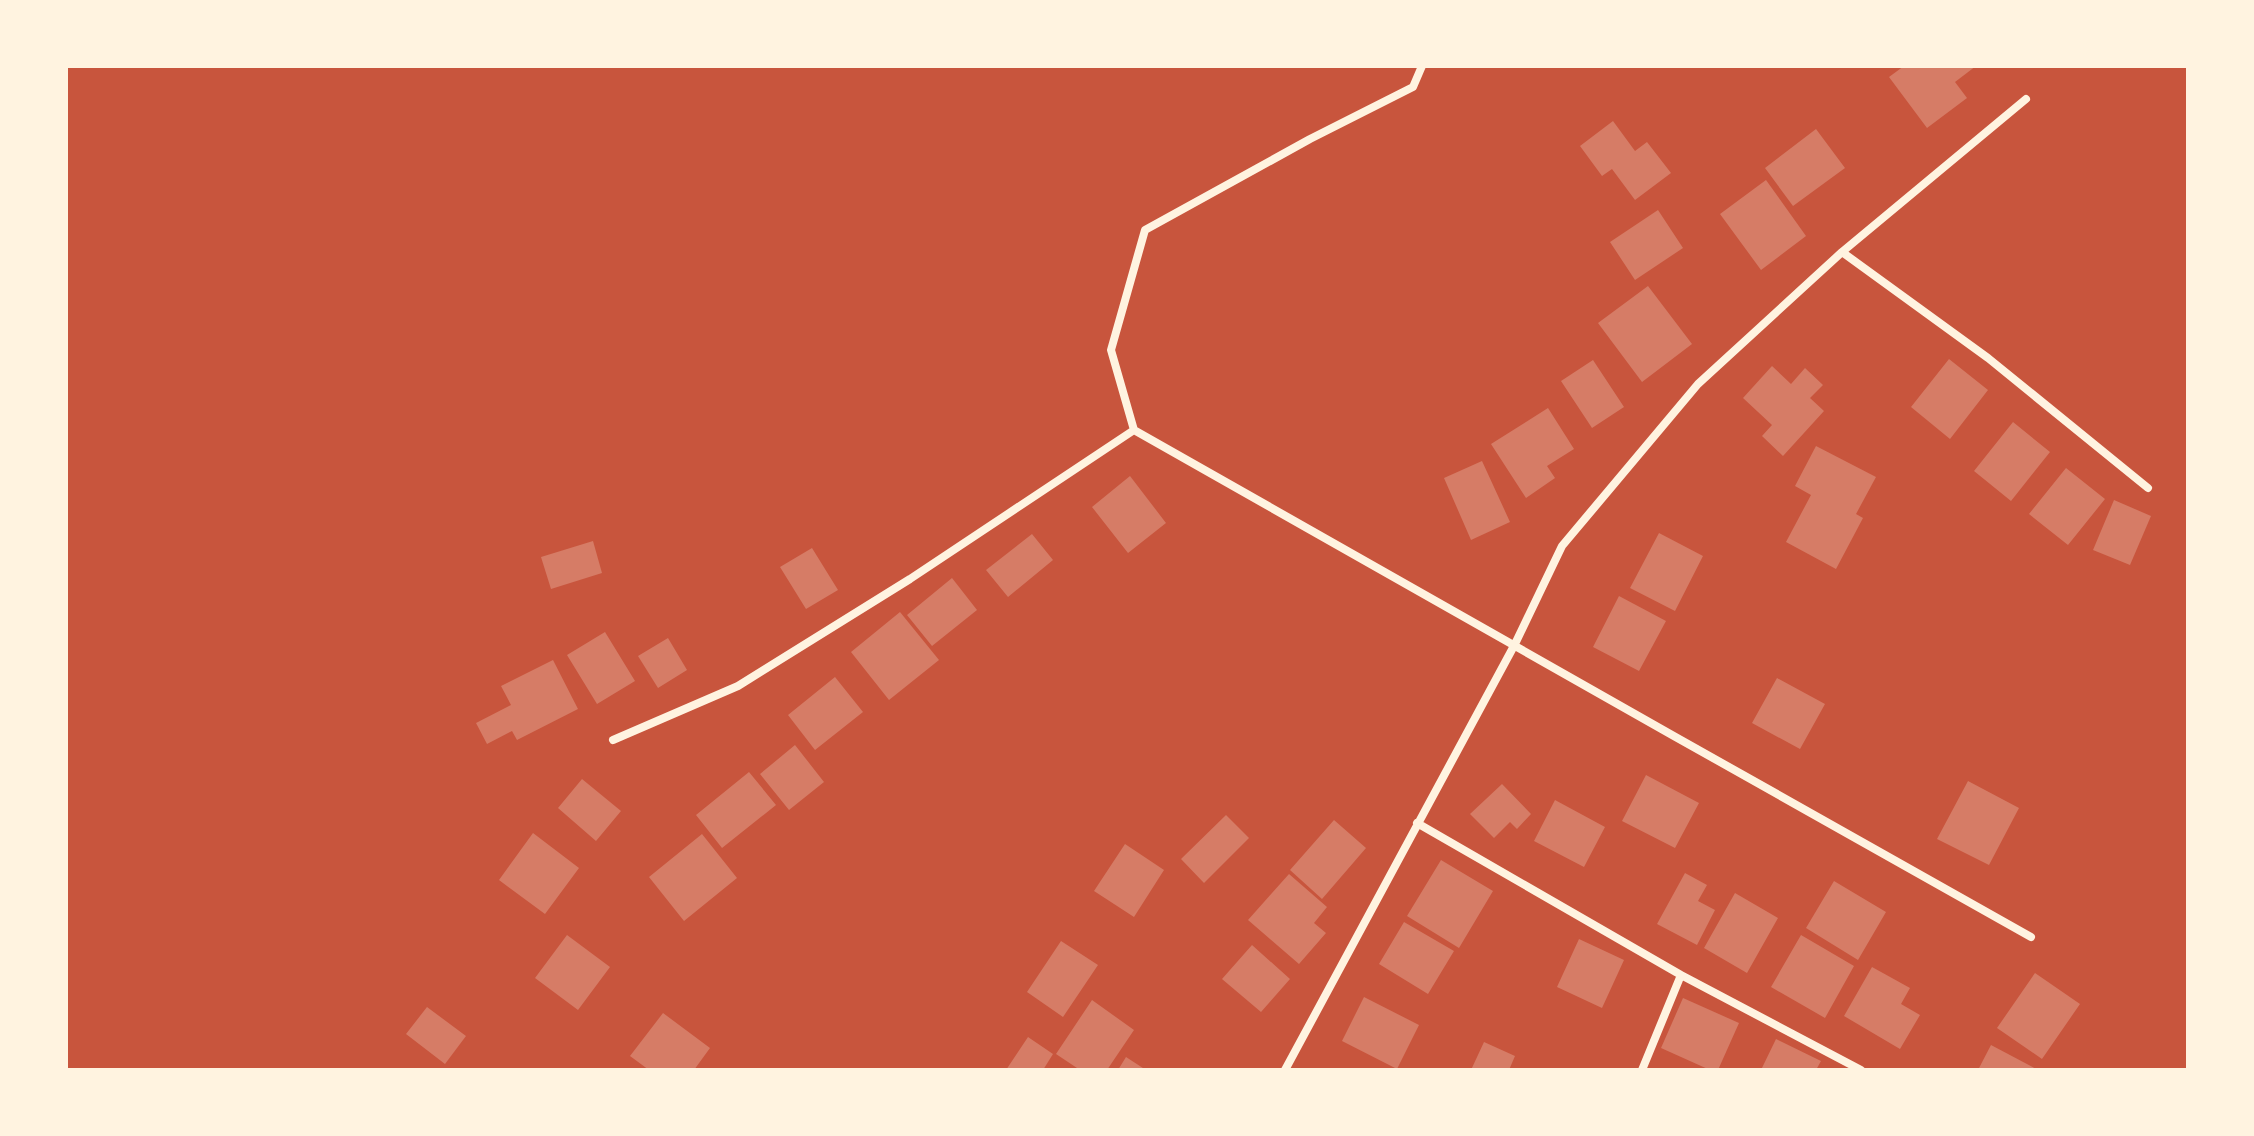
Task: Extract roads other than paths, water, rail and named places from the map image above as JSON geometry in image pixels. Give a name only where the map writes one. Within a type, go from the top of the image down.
[{"type":"street","points":[[1422,66],[1413,87],[1310,139],[1145,230],[1111,350],[1134,430],[1515,644],[1727,768],[2031,937]]},
{"type":"street","points":[[1285,1070],[1571,534],[1698,384],[1842,252],[2026,99]]},
{"type":"street","points":[[1842,252],[1988,358],[2148,488]]},
{"type":"street","points":[[613,740],[738,686],[910,579],[1134,430]]},
{"type":"street","points":[[1417,823],[1681,975],[1861,1070]]},
{"type":"street","points":[[1642,1070],[1681,975]]}]
